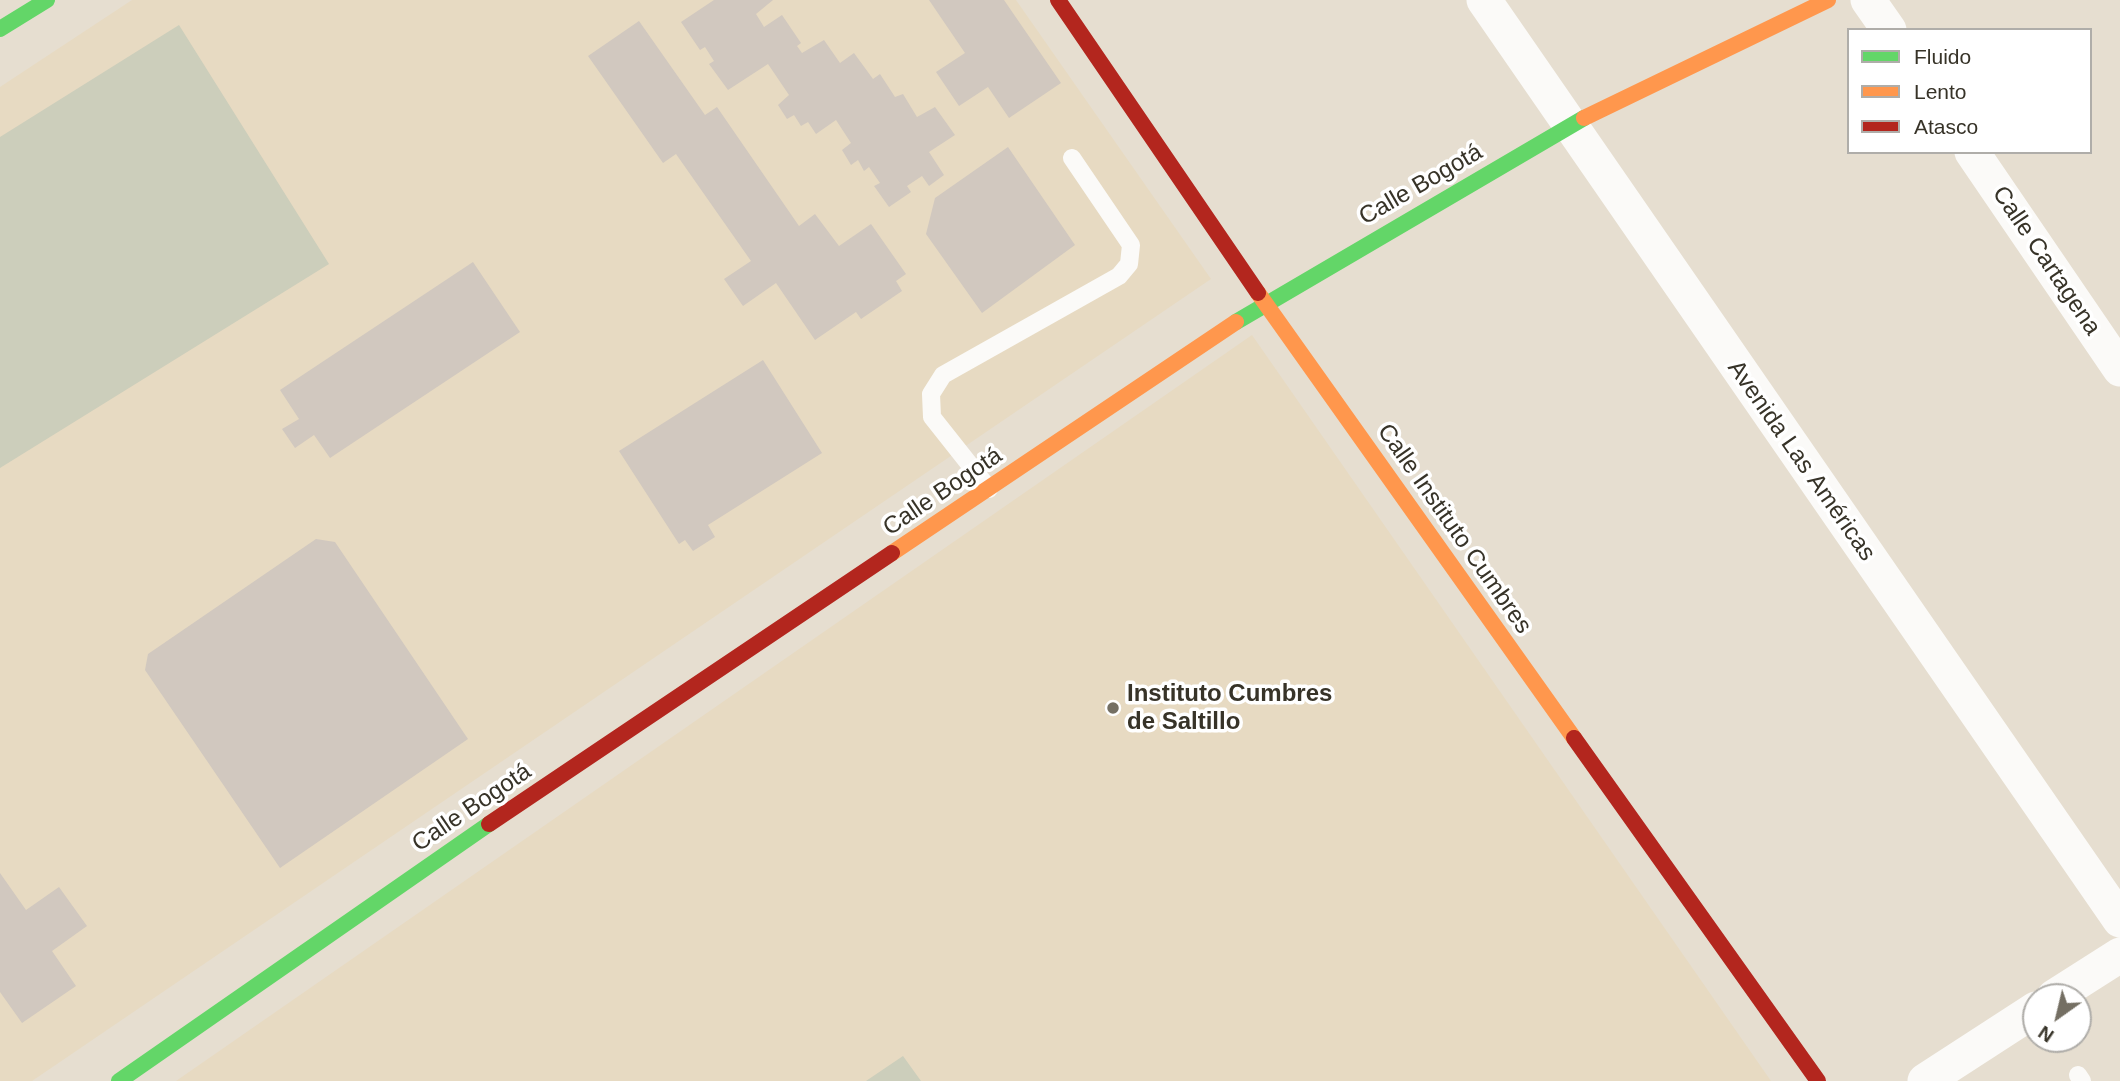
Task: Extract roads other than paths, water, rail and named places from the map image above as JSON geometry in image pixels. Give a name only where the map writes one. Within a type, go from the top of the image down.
[{"type":"street","points":[[0,29],[47,0]]},
{"type":"street","name":"Calle Instituto Cumbres","points":[[1058,0],[1265,303],[1818,1081]]},
{"type":"street","name":"Avenida Las Américas","points":[[1484,0],[2120,920]]},
{"type":"street","name":"Calle Bogotá","points":[[119,1081],[398,885],[1265,303],[1568,125],[1828,0]]},
{"type":"street","points":[[1868,0],[1888,28]]},
{"type":"street","name":"Calle Cartagena","points":[[1973,154],[2120,369]]},
{"type":"street","points":[[2076,983],[2120,955]]},
{"type":"street","points":[[1925,1081],[2022,1018]]},
{"type":"lane","points":[[989,489],[932,417],[931,394],[943,376],[1119,276],[1129,264],[1131,245],[1072,158]]},
{"type":"place","name":"Instituto Cumbres de Saltillo","points":[[1113,708]]}]
